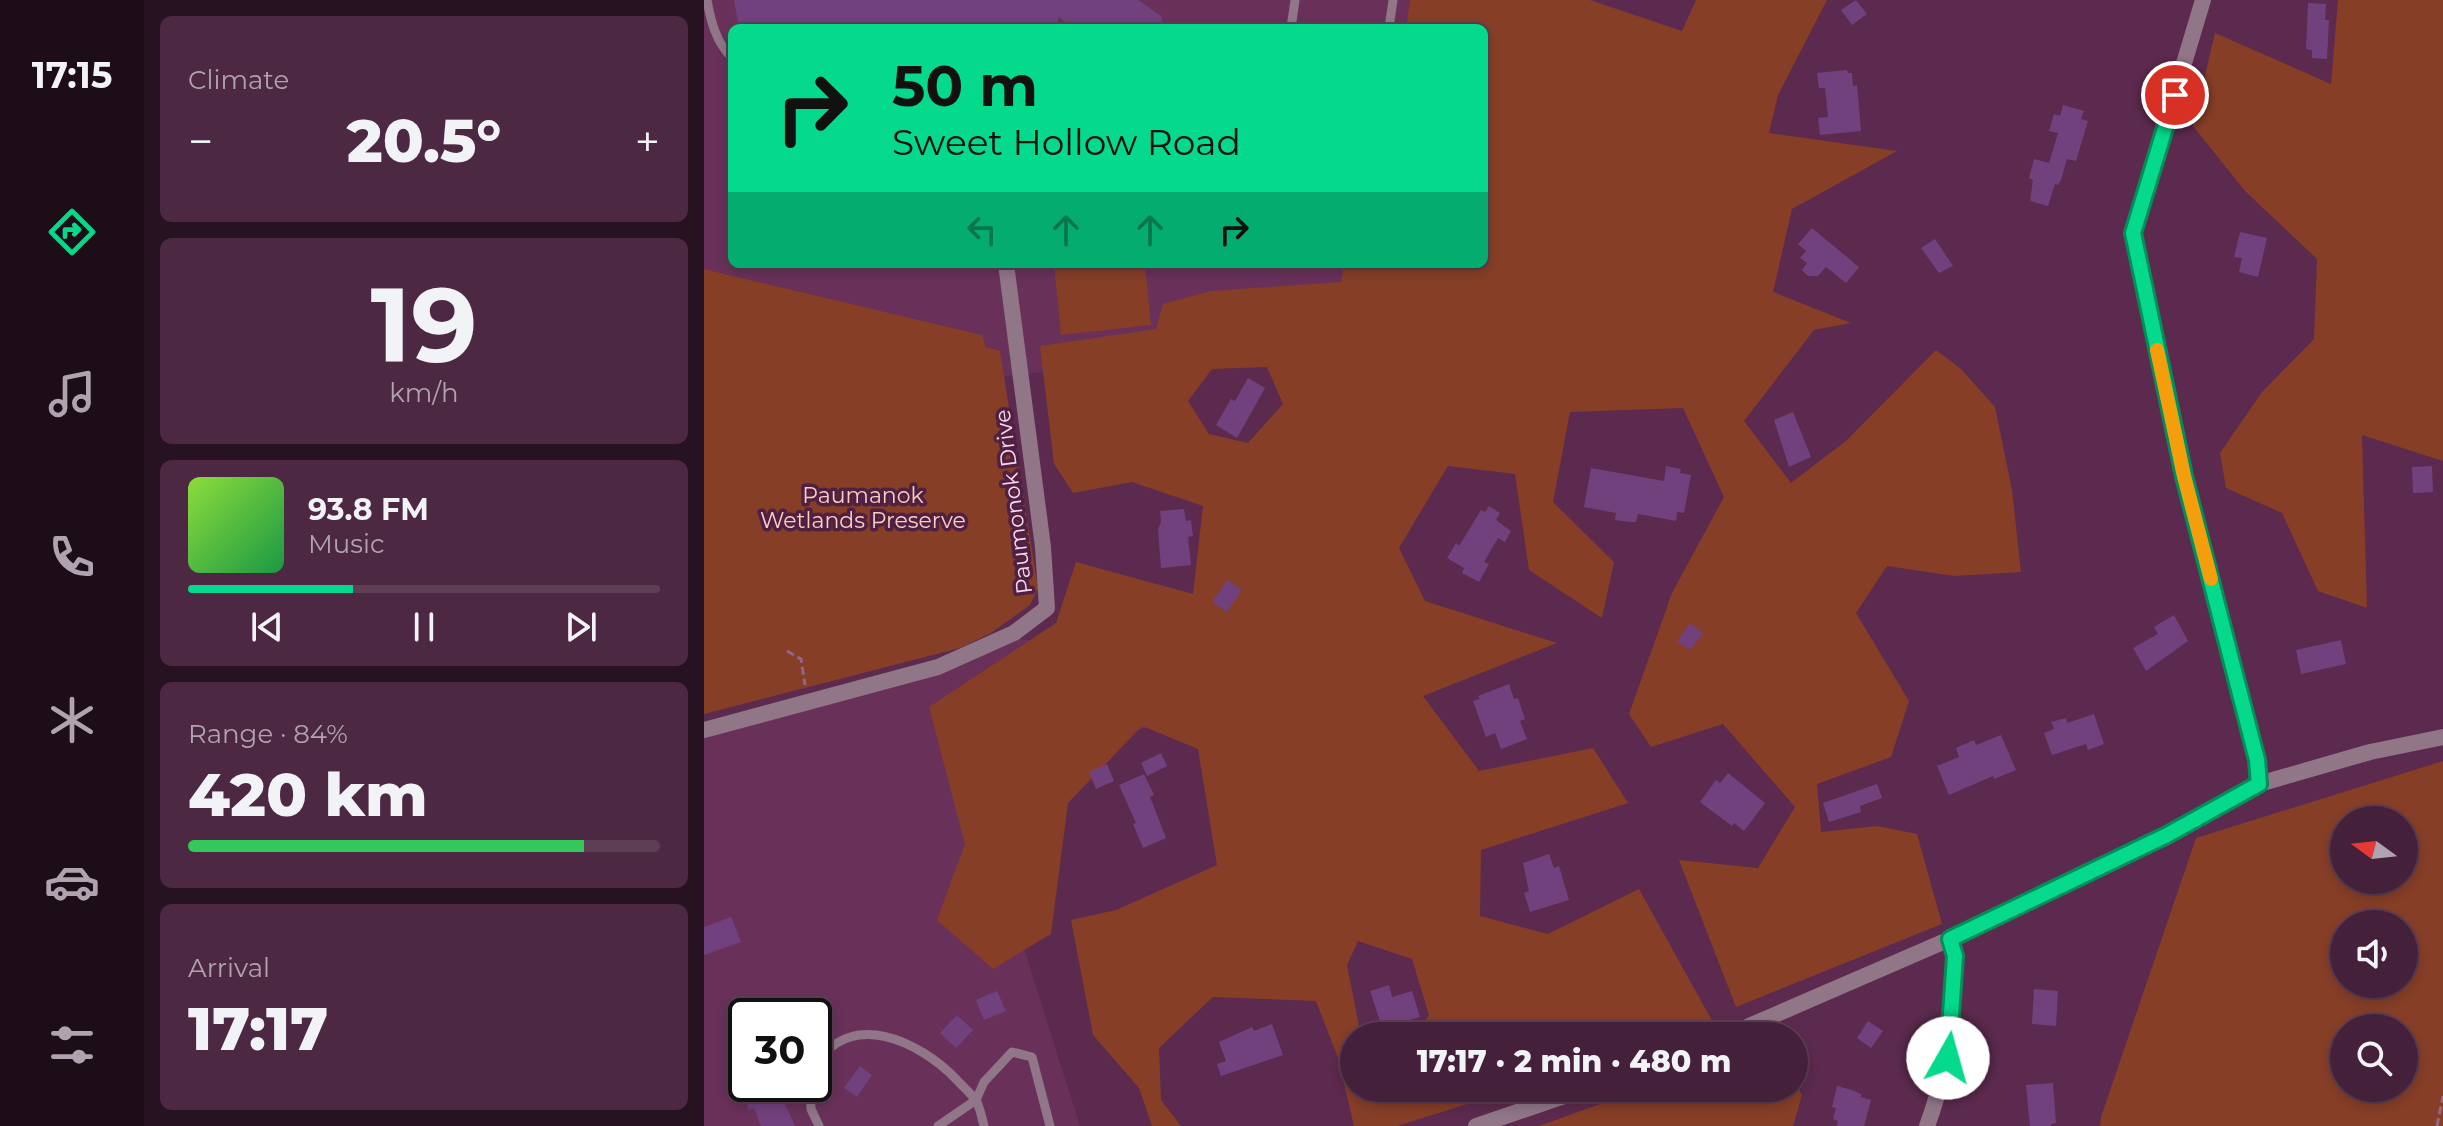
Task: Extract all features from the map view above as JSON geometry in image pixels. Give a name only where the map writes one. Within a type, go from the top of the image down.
[{"type":"street","points":[[2203,0],[2133,233],[2184,476],[2257,760],[2259,784]]},
{"type":"street","name":"Paumonok Drive","points":[[704,730],[938,667],[1014,633],[1047,608],[1043,547],[1007,268]]},
{"type":"street","points":[[1758,1022],[1950,939],[2167,835],[2259,784],[2370,752],[2443,737]]},
{"type":"street","points":[[1927,1126],[1943,1082],[1951,1033],[1955,956],[1950,939]]},
{"type":"street","points":[[1476,1126],[1547,1102]]},
{"type":"lane","points":[[707,0],[712,25],[728,53]]},
{"type":"lane","points":[[1292,24],[1295,0]]},
{"type":"lane","points":[[1390,24],[1393,0]]},
{"type":"lane","points":[[832,1048],[843,1040],[860,1035],[880,1035],[904,1041],[947,1070],[976,1100],[984,1126]]},
{"type":"lane","points":[[938,1126],[976,1100],[984,1082],[1012,1052],[1032,1057],[1050,1126]]},
{"type":"lane","points":[[811,1102],[819,1126]]},
{"type":"path","points":[[787,651],[801,659],[807,701]]},
{"type":"path","points":[[2437,1126],[2443,1096]]},
{"type":"shaded area","points":[[704,0],[1480,0],[1483,24],[728,24],[728,268],[1486,268],[1514,318],[989,378],[981,335],[704,269]]},
{"type":"shaded area","points":[[1017,639],[1180,653],[1192,712],[1010,773],[984,822],[1080,1126],[704,1126],[704,734]]},
{"type":"green space","points":[[1410,0],[1590,0],[1682,31],[1696,0],[1827,0],[1778,95],[1769,133],[1897,151],[1792,209],[1773,292],[1851,323],[1814,330],[1744,421],[1791,483],[1847,440],[1936,350],[1961,369],[1995,407],[2012,490],[2021,572],[1954,576],[1887,566],[1856,613],[1909,701],[1891,757],[1817,784],[1821,832],[1877,826],[1917,834],[1942,924],[1736,1007],[1679,860],[1758,868],[1795,807],[1723,724],[1651,747],[1629,714],[1672,593],[1724,497],[1683,408],[1570,412],[1553,502],[1614,562],[1602,618],[1529,570],[1515,474],[1448,466],[1399,548],[1425,601],[1557,643],[1423,696],[1479,771],[1593,748],[1628,803],[1481,850],[1480,916],[1548,934],[1639,889],[1713,1022],[1424,1022],[1429,1015],[1412,959],[1358,941],[1347,965],[1358,1022],[1340,1022],[1340,1066],[1316,1001],[1213,997],[1159,1048],[1161,1100],[1181,1126],[1152,1126],[1139,1088],[1093,1035],[1071,920],[1116,910],[1217,865],[1198,749],[1142,726],[1068,803],[1051,934],[993,969],[937,920],[965,844],[929,707],[1056,623],[1076,562],[1193,594],[1203,506],[1132,482],[1073,493],[1054,464],[1040,346],[1156,329],[1163,304],[1211,291],[1341,282],[1343,268],[1488,268],[1488,24],[1407,24]],"holes":[[[1267,367],[1283,404],[1248,443],[1209,434],[1188,401],[1212,369]]]},
{"type":"green space","points":[[2338,0],[2443,0],[2443,461],[2362,435],[2367,608],[2318,591],[2282,513],[2226,488],[2220,453],[2262,392],[2314,339],[2317,259],[2245,191],[2193,126],[2215,33],[2331,84]]},
{"type":"green space","points":[[1054,268],[1145,268],[1151,325],[1061,335]]},
{"type":"green space","name":"Paumanok Wetlands Preserve","points":[[704,269],[982,335],[986,347],[1000,351],[1038,588],[1030,605],[991,633],[960,648],[704,714]]},
{"type":"green space","points":[[2443,761],[2443,1126],[2100,1126],[2196,838]]},
{"type":"green space","points":[[1348,1102],[1473,1102],[1397,1126],[1354,1126]]},
{"type":"green space","points":[[1606,1102],[1800,1102],[1793,1126],[1539,1126]]},
{"type":"building","points":[[734,0],[1138,0],[1161,16],[1162,24],[1068,24],[1059,17],[1056,24],[738,24]]},
{"type":"building","points":[[1856,0],[1867,14],[1852,25],[1841,10]]},
{"type":"building","points":[[2308,3],[2326,4],[2325,20],[2329,20],[2327,59],[2312,58],[2312,50],[2306,49]]},
{"type":"building","points":[[1847,70],[1852,73],[1853,86],[1857,85],[1861,131],[1820,135],[1818,118],[1828,117],[1825,88],[1819,88],[1817,73]]},
{"type":"building","points":[[2063,105],[2084,111],[2081,119],[2088,121],[2076,161],[2067,159],[2048,206],[2030,201],[2033,180],[2029,178],[2034,159],[2049,163],[2058,133],[2049,131],[2054,114],[2060,116]]},
{"type":"building","points":[[1812,228],[1859,267],[1846,283],[1826,267],[1818,276],[1808,276],[1802,270],[1807,263],[1800,258],[1806,251],[1798,244]]},
{"type":"building","points":[[2240,232],[2267,238],[2258,277],[2239,272],[2242,258],[2234,257]]},
{"type":"building","points":[[1935,239],[1953,266],[1939,273],[1921,248]]},
{"type":"building","points":[[1248,378],[1265,388],[1237,438],[1216,425]]},
{"type":"building","points":[[1793,412],[1811,457],[1789,467],[1774,420]]},
{"type":"building","points":[[1666,466],[1691,475],[1684,513],[1677,512],[1676,521],[1638,514],[1636,522],[1615,520],[1616,513],[1584,507],[1591,468],[1664,481]]},
{"type":"building","points":[[2432,466],[2433,492],[2413,493],[2412,467]]},
{"type":"building","points":[[1489,506],[1500,513],[1496,520],[1511,531],[1505,542],[1498,538],[1484,562],[1489,564],[1479,582],[1462,573],[1464,568],[1447,558],[1456,543],[1459,546],[1481,510],[1485,512]]},
{"type":"building","points":[[1184,509],[1186,521],[1191,520],[1193,536],[1188,537],[1191,565],[1161,568],[1160,511]]},
{"type":"building","points":[[1227,580],[1242,590],[1227,612],[1212,602]]},
{"type":"building","points":[[2174,615],[2188,641],[2146,671],[2133,648],[2158,634],[2154,627]]},
{"type":"building","points":[[1690,623],[1703,633],[1690,650],[1677,641]]},
{"type":"building","points":[[2341,640],[2346,664],[2301,674],[2296,650]]},
{"type":"building","points":[[1509,684],[1525,719],[1520,721],[1527,739],[1501,749],[1495,733],[1486,737],[1473,701]]},
{"type":"building","points":[[2094,714],[2104,744],[2088,750],[2086,744],[2052,755],[2044,733],[2054,729],[2051,722],[2066,718],[2067,723]]},
{"type":"building","points":[[2001,735],[2016,770],[1994,779],[1993,776],[1949,795],[1937,766],[1959,757],[1956,748],[1974,740],[1976,745]]},
{"type":"building","points":[[1161,753],[1167,766],[1147,776],[1141,763]]},
{"type":"building","points":[[1107,764],[1114,781],[1096,789],[1089,772]]},
{"type":"building","points":[[1728,773],[1765,803],[1744,831],[1734,823],[1732,826],[1700,802],[1716,780],[1720,783]]},
{"type":"building","points":[[1144,774],[1154,795],[1150,797],[1166,838],[1143,848],[1119,785]]},
{"type":"building","points":[[1877,784],[1882,798],[1860,806],[1861,812],[1829,822],[1823,803]]},
{"type":"building","points":[[1549,854],[1554,868],[1559,866],[1569,900],[1530,912],[1524,893],[1529,891],[1523,863]]},
{"type":"building","points":[[731,917],[741,942],[704,955],[704,927]]},
{"type":"building","points":[[1389,985],[1392,997],[1412,991],[1420,1017],[1406,1022],[1380,1022],[1370,991]]},
{"type":"building","points":[[2034,989],[2058,991],[2056,1026],[2032,1024]]},
{"type":"building","points":[[997,991],[1006,1011],[984,1020],[976,1000]]},
{"type":"building","points":[[957,1015],[973,1030],[956,1048],[940,1033]]},
{"type":"building","points":[[1868,1021],[1883,1031],[1871,1048],[1857,1038]]},
{"type":"building","points":[[1272,1024],[1283,1055],[1221,1076],[1217,1064],[1226,1061],[1219,1042],[1252,1027],[1254,1031]]},
{"type":"building","points":[[860,1066],[872,1075],[857,1097],[844,1088]]},
{"type":"building","points":[[2053,1083],[2056,1123],[2051,1126],[2030,1126],[2026,1085]]},
{"type":"building","points":[[1837,1086],[1871,1100],[1864,1126],[1837,1126],[1838,1121],[1833,1119],[1836,1108],[1832,1107]]},
{"type":"building","points":[[746,1102],[784,1102],[795,1126],[761,1126],[754,1108],[749,1110]]},
{"type":"slow traffic","points":[[2157,350],[2184,476],[2211,579]]},
{"type":"route","points":[[1948,1058],[1955,956],[1950,939],[2167,835],[2259,784],[2257,760],[2184,476],[2133,233],[2175,95]]}]
